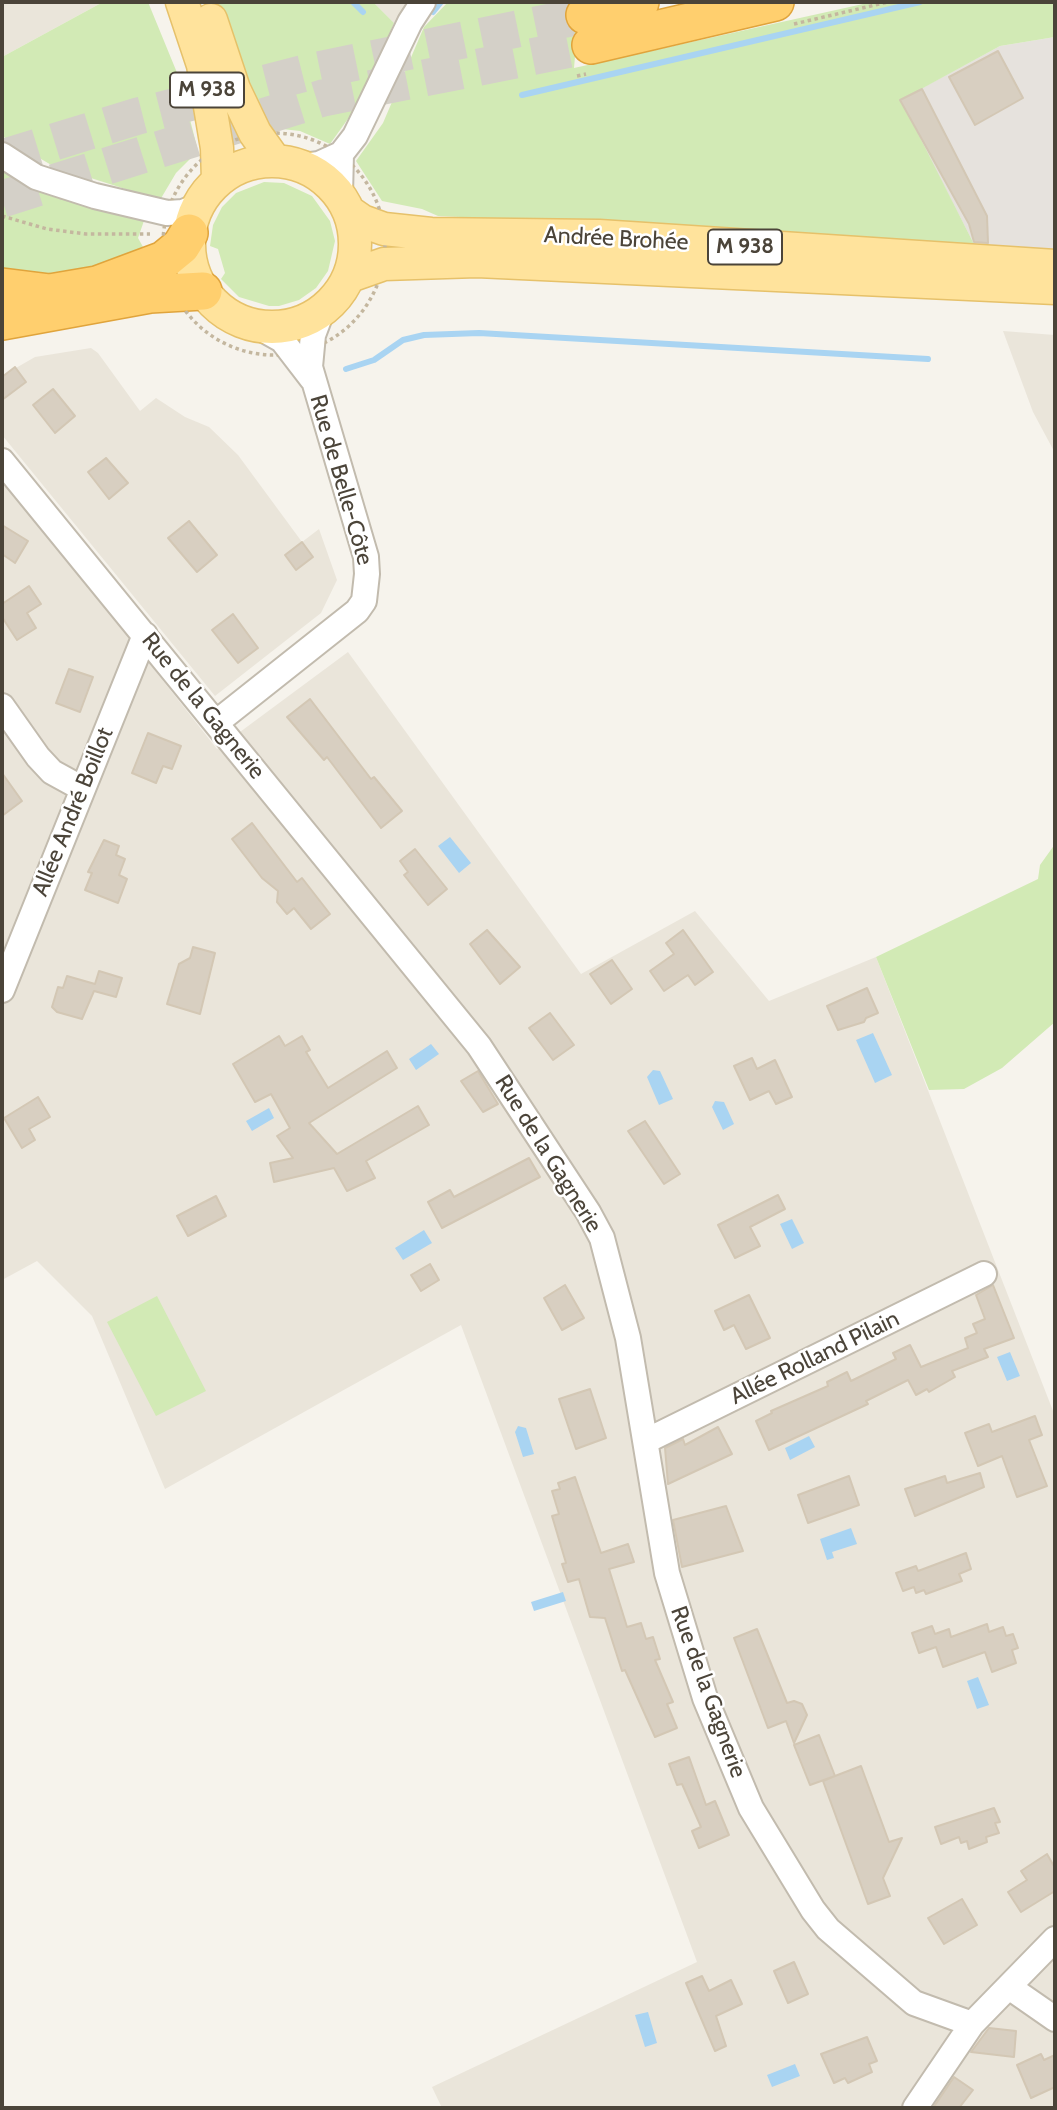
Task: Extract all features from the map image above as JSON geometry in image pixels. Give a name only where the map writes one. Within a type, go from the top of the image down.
[{"type":"highway","points":[[640,2],[588,30],[775,2]]},
{"type":"highway","points":[[2,287],[50,293],[97,285],[164,260],[181,246],[180,220]]},
{"type":"highway","points":[[2,321],[150,294],[189,295]]},
{"type":"main road","name":"M 938","points":[[182,2],[202,65],[217,148],[212,168]]},
{"type":"main road","name":"M 938","points":[[205,2],[233,89],[255,133],[289,164],[329,183],[356,207]]},
{"type":"main road","points":[[289,164],[255,162],[235,169],[212,168],[180,220],[190,260],[189,295],[257,326],[291,325],[322,311],[365,277],[356,251],[356,207]]},
{"type":"main road","name":"Andrée Brohée","points":[[356,207],[362,221],[384,229],[432,234],[599,236],[1055,266]]},
{"type":"main road","name":"Andrée Brohée","points":[[365,277],[384,264],[477,261],[1055,288]]},
{"type":"street","points":[[289,164],[318,164],[341,154],[361,127],[410,22],[423,2]]},
{"type":"street","points":[[341,154],[356,207]]},
{"type":"street","points":[[2,155],[36,177],[95,196],[167,214],[183,212],[180,220]]},
{"type":"street","name":"Rue de Belle-Côte","points":[[217,722],[357,611],[363,601],[368,574],[366,557],[312,379],[313,335],[322,311]]},
{"type":"street","name":"Rue de Belle-Côte","points":[[257,326],[282,340],[312,379]]},
{"type":"street","name":"Rue de la Gagnerie","points":[[5,471],[217,722],[479,1046],[588,1212],[601,1238],[628,1338],[646,1441],[656,1521],[667,1573],[705,1698],[751,1808],[813,1910],[828,1929],[914,2003],[972,2025]]},
{"type":"street","name":"Allée André Boillot","points":[[2,989],[145,635]]},
{"type":"street","points":[[2,706],[38,757],[52,772],[83,789]]},
{"type":"street","name":"Allée Rolland Pilain","points":[[646,1441],[984,1274]]},
{"type":"street","points":[[915,2108],[972,2025],[1055,1939]]},
{"type":"street","points":[[1009,1987],[1055,2019]]},
{"type":"path","points":[[265,132],[306,138],[341,154],[356,207]]},
{"type":"path","points":[[2,216],[47,229],[86,234],[180,220],[177,187],[194,164],[212,168]]},
{"type":"path","points":[[318,349],[357,318],[365,277]]},
{"type":"path","points":[[189,295],[200,328],[231,347],[252,354],[288,357]]},
{"type":"shaded area","points":[[2,2],[103,2],[2,57]]},
{"type":"shaded area","points":[[373,2],[412,2],[394,23]]},
{"type":"shaded area","points":[[1055,37],[1055,252],[977,250],[900,100],[1000,46]]},
{"type":"shaded area","points":[[1003,331],[1055,335],[1055,453],[1033,412]]},
{"type":"shaded area","points":[[91,348],[98,353],[140,411],[156,398],[185,417],[209,427],[238,455],[302,542],[319,529],[337,580],[321,613],[215,696],[2,435],[2,376],[35,357]]},
{"type":"shaded area","points":[[2,477],[217,749],[348,652],[581,974],[695,911],[769,1001],[876,957],[1055,1416],[1055,2108],[442,2108],[432,2087],[697,1962],[461,1325],[165,1489],[92,1316],[37,1261],[2,1280]]},
{"type":"green space","points":[[103,2],[148,2],[180,80],[198,151],[176,173],[160,200],[53,166],[2,136],[2,57]]},
{"type":"green space","points":[[217,2],[373,2],[394,23],[360,102],[330,144],[300,131],[264,127]]},
{"type":"green space","points":[[448,2],[561,2],[577,34],[574,68],[872,2],[1055,2],[1055,37],[1000,46],[901,100],[977,250],[572,222],[438,216],[422,209],[382,201],[356,161],[383,123],[424,27]]},
{"type":"green space","points":[[2,163],[146,215],[138,238],[147,254],[92,272],[50,277],[2,272]]},
{"type":"green space","points":[[264,182],[284,183],[312,196],[330,221],[335,241],[328,271],[316,288],[299,300],[279,306],[269,306],[239,297],[221,279],[225,273],[218,249],[210,246],[213,225],[222,207],[236,193]]},
{"type":"green space","points":[[1055,844],[1055,1022],[1002,1068],[964,1089],[929,1090],[876,957],[1038,879],[1040,865]]},
{"type":"green space","points":[[157,1296],[206,1391],[156,1416],[107,1322]]},
{"type":"water","points":[[450,837],[471,863],[459,873],[438,846]]},
{"type":"water","points":[[873,1033],[892,1075],[875,1083],[856,1040]]},
{"type":"water","points":[[431,1044],[439,1054],[416,1070],[409,1059]]},
{"type":"water","points":[[653,1070],[660,1071],[673,1099],[659,1105],[647,1077]]},
{"type":"water","points":[[715,1101],[724,1102],[734,1124],[723,1130],[712,1107]]},
{"type":"water","points":[[269,1108],[274,1118],[252,1131],[246,1121]]},
{"type":"water","points":[[792,1219],[804,1243],[792,1249],[780,1224]]},
{"type":"water","points":[[424,1230],[432,1243],[403,1260],[395,1248]]},
{"type":"water","points":[[1010,1352],[1020,1376],[1007,1381],[997,1357]]},
{"type":"water","points":[[518,1426],[526,1428],[534,1454],[523,1457],[515,1432]]},
{"type":"water","points":[[809,1436],[815,1447],[790,1460],[785,1448]]},
{"type":"water","points":[[851,1528],[857,1544],[832,1552],[834,1558],[827,1560],[820,1539]]},
{"type":"water","points":[[563,1592],[566,1601],[534,1611],[531,1602]]},
{"type":"water","points":[[978,1677],[989,1705],[977,1709],[967,1681]]},
{"type":"water","points":[[648,2012],[657,2043],[645,2047],[635,2015]]},
{"type":"water","points":[[795,2064],[800,2076],[772,2087],[767,2075]]},
{"type":"building","points":[[998,51],[1023,98],[975,125],[949,77]]},
{"type":"building","points":[[922,89],[987,216],[988,243],[974,242],[969,224],[900,100]]},
{"type":"building","points":[[15,367],[26,382],[2,400],[2,377]]},
{"type":"building","points":[[53,389],[75,416],[55,433],[33,405]]},
{"type":"building","points":[[106,458],[128,483],[109,499],[88,472]]},
{"type":"building","points":[[189,521],[217,555],[197,572],[168,538]]},
{"type":"building","points":[[2,525],[28,541],[15,563],[2,554]]},
{"type":"building","points":[[302,542],[313,557],[296,570],[285,555]]},
{"type":"building","points":[[29,586],[41,604],[27,613],[36,628],[17,640],[2,617],[2,604]]},
{"type":"building","points":[[233,614],[258,648],[238,663],[212,630]]},
{"type":"building","points":[[69,669],[93,677],[80,712],[56,703]]},
{"type":"building","points":[[310,699],[371,779],[374,777],[402,811],[381,828],[327,757],[324,760],[287,717]]},
{"type":"building","points":[[148,733],[181,746],[172,769],[163,766],[156,783],[132,773]]},
{"type":"building","points":[[2,773],[22,801],[2,816]]},
{"type":"building","points":[[252,823],[297,882],[302,878],[330,914],[311,929],[294,908],[287,914],[277,902],[278,891],[262,878],[232,839]]},
{"type":"building","points":[[104,840],[119,846],[116,855],[125,859],[119,875],[127,879],[118,903],[85,890],[92,873],[88,872]]},
{"type":"building","points":[[415,849],[447,889],[428,905],[404,875],[408,872],[400,861]]},
{"type":"building","points":[[487,930],[520,967],[500,984],[470,944]]},
{"type":"building","points":[[683,930],[713,972],[695,985],[688,975],[664,991],[650,971],[674,954],[666,943]]},
{"type":"building","points":[[193,947],[215,953],[200,1014],[167,1004],[179,964],[190,958]]},
{"type":"building","points":[[612,960],[632,989],[611,1004],[590,974]]},
{"type":"building","points":[[99,971],[122,978],[116,997],[94,991],[82,1019],[57,1012],[52,1007],[58,987],[63,988],[67,976],[95,984]]},
{"type":"building","points":[[867,988],[878,1013],[866,1018],[864,1022],[838,1030],[827,1006]]},
{"type":"building","points":[[550,1013],[574,1045],[553,1060],[529,1028]]},
{"type":"building","points":[[279,1036],[285,1046],[302,1036],[310,1050],[306,1052],[328,1088],[387,1051],[397,1068],[309,1123],[337,1154],[418,1106],[429,1125],[366,1161],[375,1178],[347,1191],[334,1168],[274,1182],[270,1163],[293,1158],[277,1136],[290,1128],[271,1094],[255,1102],[233,1064]]},
{"type":"building","points":[[752,1058],[757,1069],[775,1060],[792,1097],[776,1104],[769,1091],[750,1100],[734,1066]]},
{"type":"building","points":[[478,1071],[498,1104],[483,1112],[461,1081]]},
{"type":"building","points":[[38,1097],[50,1117],[29,1129],[35,1140],[22,1148],[4,1118]]},
{"type":"building","points":[[645,1121],[680,1174],[664,1184],[628,1131]]},
{"type":"building","points":[[529,1158],[540,1177],[442,1228],[428,1202],[450,1190],[454,1197]]},
{"type":"building","points":[[778,1195],[785,1209],[750,1227],[760,1246],[735,1258],[718,1225]]},
{"type":"building","points":[[216,1196],[226,1216],[188,1236],[177,1216]]},
{"type":"building","points":[[430,1264],[439,1280],[421,1291],[411,1275]]},
{"type":"building","points":[[565,1285],[584,1318],[562,1330],[544,1298]]},
{"type":"building","points":[[993,1285],[1014,1338],[984,1349],[988,1357],[952,1371],[955,1377],[929,1392],[927,1389],[916,1395],[908,1380],[866,1401],[868,1404],[769,1450],[756,1421],[772,1413],[771,1411],[828,1386],[827,1382],[847,1372],[851,1381],[896,1359],[893,1353],[910,1345],[921,1367],[968,1348],[965,1338],[977,1333],[973,1324],[985,1319],[976,1295]]},
{"type":"building","points":[[749,1295],[770,1338],[746,1349],[734,1325],[724,1330],[715,1311]]},
{"type":"building","points":[[590,1389],[606,1438],[576,1449],[559,1399]]},
{"type":"building","points":[[1035,1416],[1042,1435],[1029,1440],[1047,1486],[1017,1497],[1002,1456],[978,1466],[965,1433],[989,1424],[992,1432]]},
{"type":"building","points":[[718,1427],[732,1454],[668,1484],[665,1448],[683,1439],[685,1445]]},
{"type":"building","points":[[980,1473],[984,1487],[915,1516],[905,1489],[945,1476],[947,1483]]},
{"type":"building","points":[[849,1476],[859,1505],[808,1523],[798,1495]]},
{"type":"building","points":[[575,1477],[601,1553],[628,1544],[634,1562],[609,1569],[627,1627],[641,1623],[646,1639],[653,1637],[660,1659],[655,1660],[673,1702],[667,1704],[677,1728],[655,1737],[625,1670],[622,1671],[605,1618],[590,1617],[579,1579],[568,1582],[562,1564],[566,1563],[552,1516],[559,1514],[552,1491],[560,1489],[558,1483]]},
{"type":"building","points":[[726,1506],[743,1551],[682,1567],[673,1520]]},
{"type":"building","points":[[966,1553],[971,1569],[959,1574],[962,1581],[926,1594],[924,1590],[916,1593],[914,1587],[903,1591],[896,1573],[916,1566],[918,1571]]},
{"type":"building","points":[[987,1624],[989,1632],[1003,1627],[1006,1636],[1013,1634],[1018,1648],[1012,1650],[1016,1663],[992,1672],[985,1652],[943,1667],[936,1647],[919,1653],[912,1633],[932,1626],[935,1634],[949,1629],[951,1637]]},
{"type":"building","points":[[757,1629],[787,1703],[794,1701],[802,1704],[807,1715],[794,1743],[786,1721],[768,1728],[734,1638]]},
{"type":"building","points":[[819,1735],[835,1776],[810,1785],[794,1745]]},
{"type":"building","points":[[689,1757],[706,1805],[715,1801],[729,1835],[699,1848],[692,1831],[701,1827],[682,1784],[677,1785],[669,1764]]},
{"type":"building","points":[[861,1766],[889,1842],[902,1838],[883,1878],[890,1896],[868,1904],[823,1781]]},
{"type":"building","points":[[994,1808],[1000,1822],[995,1823],[999,1833],[986,1837],[987,1842],[969,1849],[967,1841],[961,1843],[959,1837],[941,1844],[935,1827]]},
{"type":"building","points":[[1047,1854],[1055,1868],[1055,1891],[1021,1912],[1008,1892],[1027,1880],[1021,1871]]},
{"type":"building","points":[[962,1899],[977,1925],[944,1944],[928,1918]]},
{"type":"building","points":[[794,1962],[808,1994],[788,2003],[774,1971]]},
{"type":"building","points":[[702,1976],[709,1991],[731,1980],[742,2004],[716,2016],[726,2046],[715,2051],[686,1983]]},
{"type":"building","points":[[989,2028],[1016,2031],[1014,2057],[971,2052]]},
{"type":"building","points":[[867,2037],[877,2061],[869,2064],[872,2072],[848,2083],[845,2078],[834,2083],[821,2054]]},
{"type":"building","points":[[1041,2054],[1044,2060],[1055,2055],[1055,2087],[1031,2098],[1017,2065]]},
{"type":"building","points":[[954,2077],[973,2090],[959,2108],[933,2108]]},
{"type":"waterway","points":[[353,2],[363,12]]},
{"type":"waterway","points":[[433,12],[441,2]]},
{"type":"waterway","points":[[522,95],[920,2]]},
{"type":"waterway","points":[[346,369],[374,360],[403,340],[424,335],[479,333],[928,359]]},
{"type":"tunnel","points":[[2,158],[138,116],[313,71],[585,15]]},
{"type":"tunnel","points":[[2,199],[323,98],[591,45]]}]
